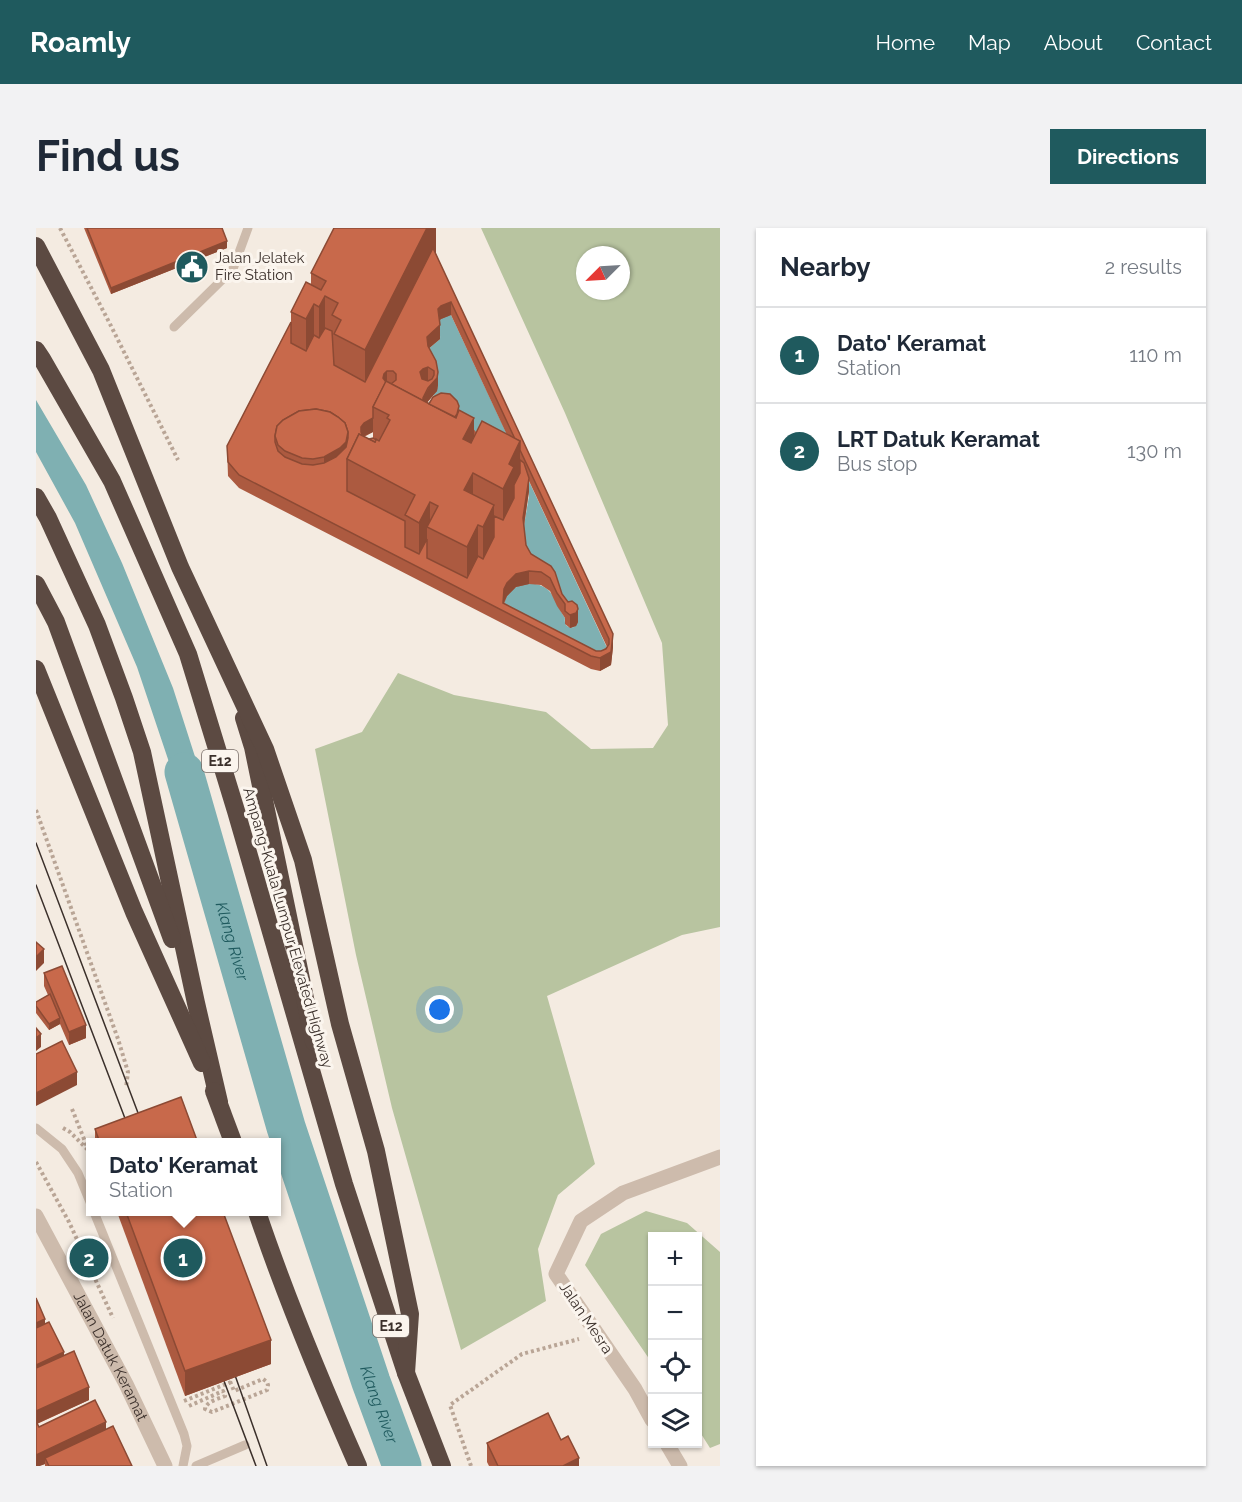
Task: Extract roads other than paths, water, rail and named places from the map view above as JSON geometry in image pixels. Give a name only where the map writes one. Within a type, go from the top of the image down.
[{"type":"highway","points":[[36,246],[101,370],[180,567],[266,749],[303,860],[340,1024],[376,1151],[410,1314],[406,1373]]},
{"type":"highway","points":[[36,264],[106,388],[170,523],[213,627],[253,747],[344,1184]]},
{"type":"highway","name":"Ampang-Kuala Lumpur Elevated Highway","points":[[36,350],[112,481],[188,654],[344,1184],[406,1373],[442,1466]]},
{"type":"highway","points":[[36,497],[97,625],[142,752],[219,1102]]},
{"type":"highway","points":[[36,584],[56,622],[196,1003]]},
{"type":"highway","points":[[36,669],[134,912],[219,1102],[231,1138]]},
{"type":"highway","points":[[258,1216],[306,1346],[358,1466]]},
{"type":"street","name":"Jalan Mesra","points":[[648,1413],[598,1334],[556,1274],[581,1221],[622,1193],[720,1157]]},
{"type":"street","name":"Jalan Datuk Keramat","points":[[36,1216],[126,1384],[165,1466]]},
{"type":"street","points":[[670,1448],[680,1466]]},
{"type":"lane","points":[[174,327],[233,269],[248,228]]},
{"type":"lane","points":[[36,1128],[62,1149],[78,1173],[86,1192]]},
{"type":"lane","points":[[96,1216],[184,1434],[187,1446],[183,1466]]},
{"type":"lane","points":[[196,1466],[245,1445]]},
{"type":"water","points":[[451,315],[609,652],[609,658],[502,609],[507,595],[515,588],[520,585],[537,584],[552,594],[565,618],[566,626],[574,627],[578,622],[565,612],[551,580],[528,563],[523,531],[529,496],[528,486],[423,411],[438,385],[427,350],[440,339],[439,321],[441,318]]},
{"type":"water","points":[[36,400],[86,485],[122,563],[173,688],[214,816],[186,829],[173,774],[137,667],[75,523],[36,452]]},
{"type":"waterway","name":"Klang River","points":[[184,772],[286,1127],[371,1382],[402,1466]]},
{"type":"tram line","points":[[36,843],[147,1138]]},
{"type":"tram line","points":[[36,885],[132,1138]]},
{"type":"tram line","points":[[230,1361],[267,1466]]},
{"type":"tram line","points":[[218,1365],[256,1466]]},
{"type":"place","name":"Jalan Jelatek Fire Station","points":[[192,267]]},
{"type":"place","name":"LRT Datuk Keramat","points":[[89,1258]]},
{"type":"place","name":"Dato' Keramat","points":[[183,1258]]}]
